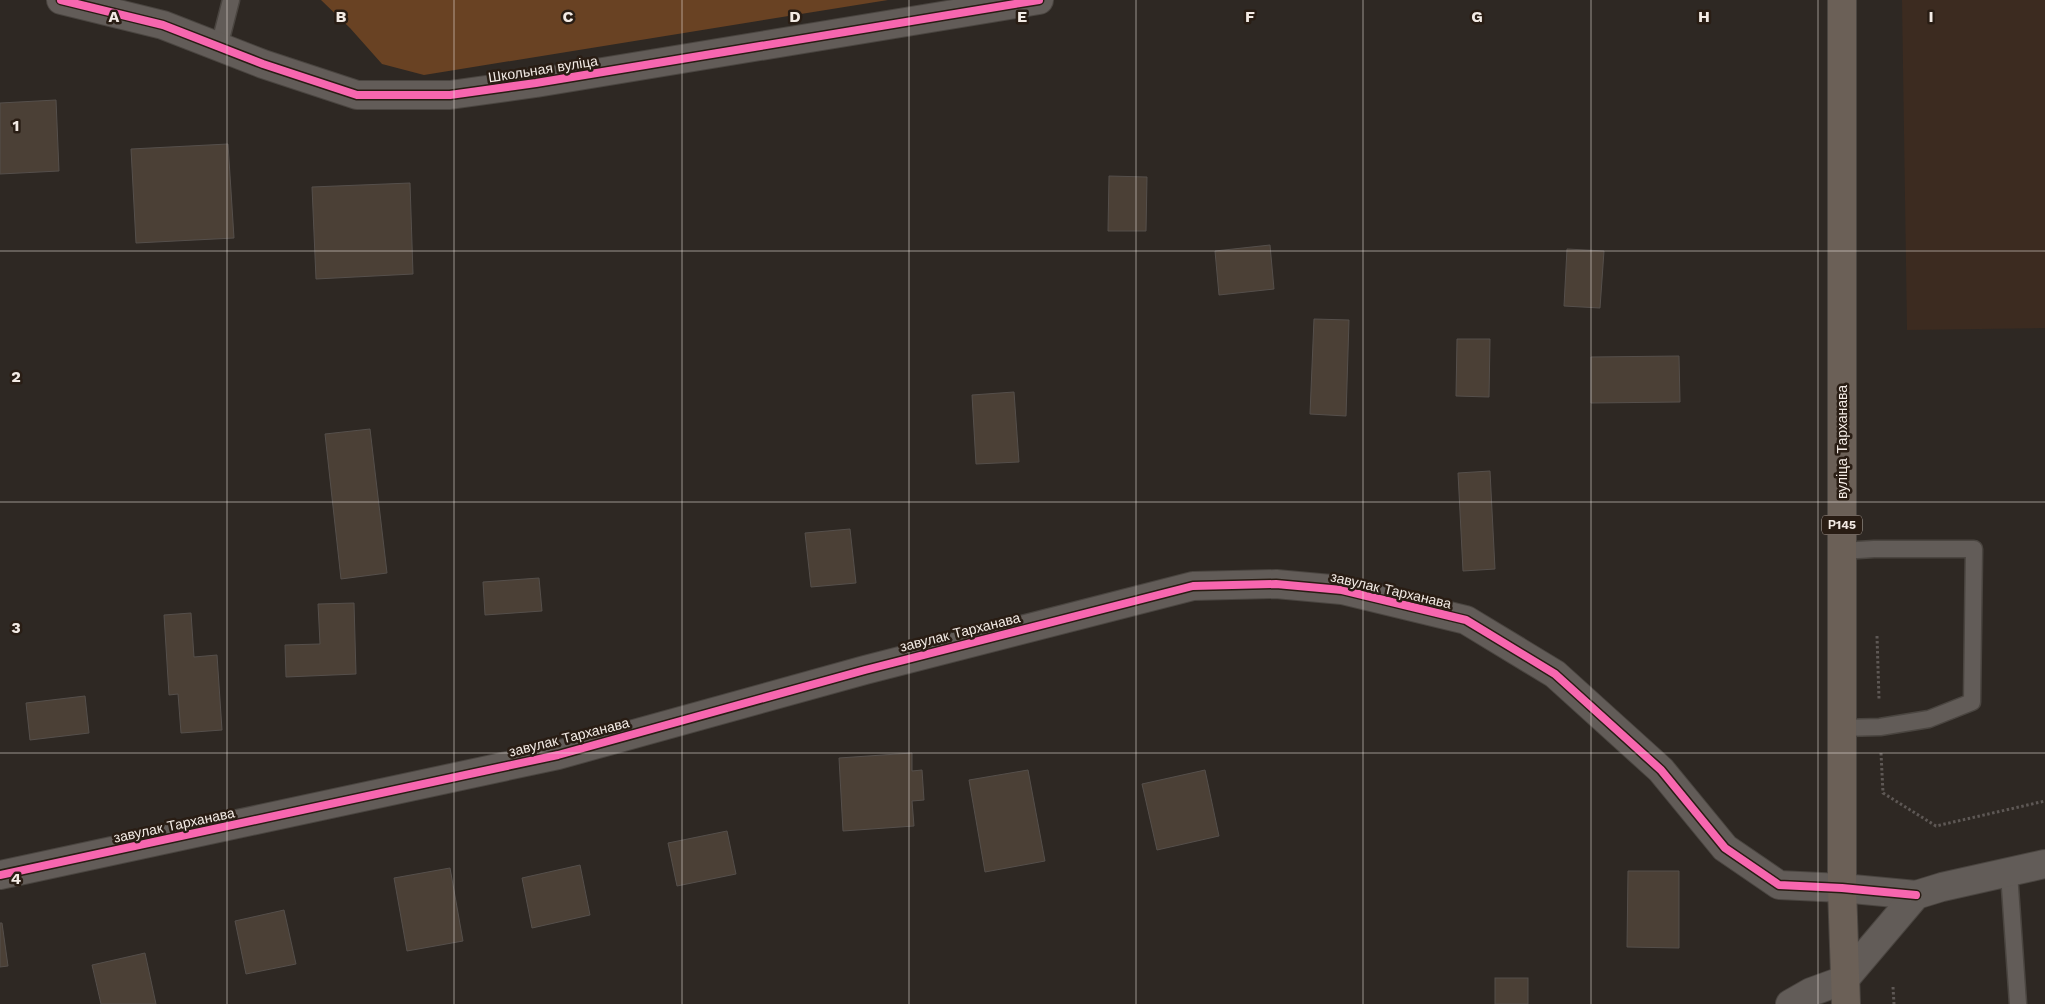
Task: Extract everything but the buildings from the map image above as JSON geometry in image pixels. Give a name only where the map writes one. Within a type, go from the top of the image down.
[{"type":"main road","name":"вуліца Тарханава","points":[[1842,0],[1842,888],[1845,992]]},
{"type":"street","name":"Школьная вуліца","points":[[61,0],[163,25],[219,47],[357,94],[450,95],[536,83],[1039,0]]},
{"type":"street","name":"завулак Тарханава","points":[[0,875],[558,755],[864,670],[1193,586],[1276,584],[1342,590],[1466,620],[1555,674],[1662,770],[1725,848],[1778,885],[1842,888],[1916,895]]},
{"type":"street","points":[[1790,1004],[1811,992],[1845,992],[1916,895],[1942,887],[2045,864]]},
{"type":"lane","points":[[219,47],[231,0]]},
{"type":"lane","points":[[1842,551],[1974,548],[1972,702],[1929,719],[1880,727],[1842,728]]},
{"type":"lane","points":[[2009,873],[2018,1004]]},
{"type":"path","points":[[1877,628],[1883,793],[1936,826],[2045,801]]},
{"type":"path","points":[[1893,987],[1894,1004]]},
{"type":"shaded area","points":[[321,0],[888,0],[424,75],[382,64],[350,28]]},
{"type":"shaded area","points":[[1902,0],[2045,0],[2045,328],[1907,330]]},
{"type":"cycle path","points":[[61,0],[163,25],[263,64],[357,95],[450,95],[536,83],[1039,0]]},
{"type":"cycle path","points":[[0,875],[558,755],[865,670],[1193,586],[1276,584],[1342,590],[1466,620],[1555,674],[1661,770],[1725,848],[1779,885],[1842,888],[1916,895]]}]
